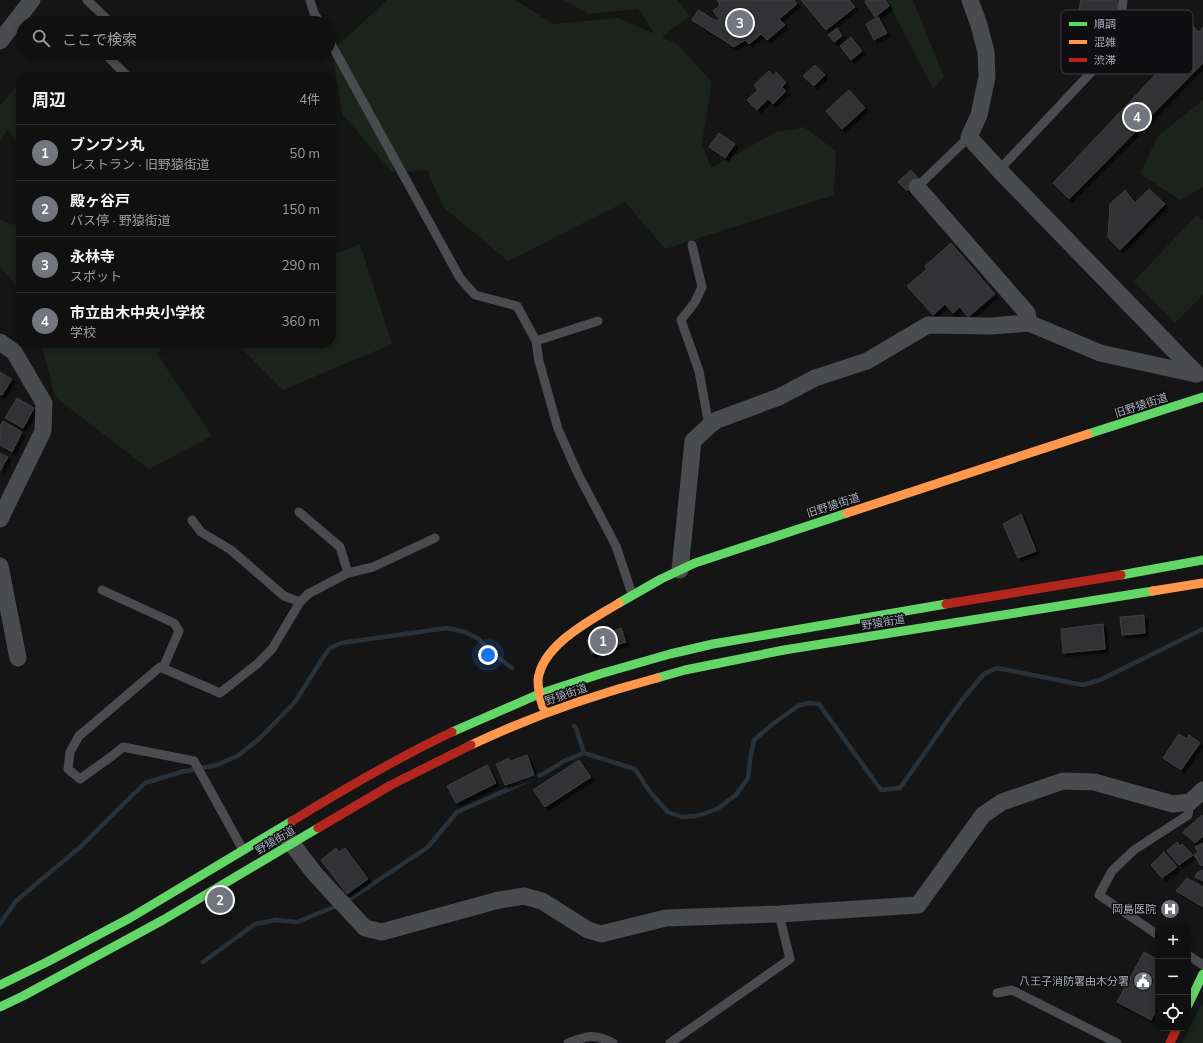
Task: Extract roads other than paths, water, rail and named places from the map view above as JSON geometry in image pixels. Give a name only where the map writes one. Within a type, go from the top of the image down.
[{"type":"main road","name":"旧野猿街道","points":[[546,713],[539,694],[538,681],[541,668],[551,651],[591,619],[632,594],[680,570],[743,547],[1201,398]]},
{"type":"main road","name":"野猿街道","points":[[0,985],[123,921],[374,772],[414,750],[471,723],[539,694],[614,670],[670,654],[713,644],[1203,560]]},
{"type":"main road","name":"野猿街道","points":[[0,1007],[163,920],[357,804],[435,762],[472,744],[546,713],[630,685],[685,670],[727,661],[792,649],[1203,583]]},
{"type":"main road","points":[[1191,999],[1203,974]]},
{"type":"main road","points":[[1170,1043],[1176,1031]]},
{"type":"street","points":[[20,16],[32,0]]},
{"type":"street","points":[[970,0],[979,25],[986,52],[987,78],[979,115],[969,137],[999,170],[1200,377]]},
{"type":"street","points":[[0,41],[16,20]]},
{"type":"street","points":[[917,187],[1027,313],[1029,323]]},
{"type":"street","points":[[680,570],[693,441],[717,420],[779,397],[815,378],[867,361],[928,325],[991,326],[1029,323],[1100,353],[1200,377]]},
{"type":"street","points":[[0,342],[14,352],[44,402],[43,431],[0,519]]},
{"type":"street","points":[[0,566],[4,612],[18,658]]},
{"type":"street","points":[[282,827],[292,844],[315,874],[365,928],[382,932],[499,900],[524,896],[542,902],[588,930],[601,934],[666,918],[779,914],[918,905],[983,815],[1002,802],[1063,781],[1094,782],[1173,804],[1190,802],[1203,790]]},
{"type":"lane","points":[[87,0],[104,16]]},
{"type":"lane","points":[[310,0],[316,16]]},
{"type":"lane","points":[[1122,10],[1123,0]]},
{"type":"lane","points":[[336,53],[460,278],[475,295],[517,306],[536,341],[558,429],[578,474],[616,546],[632,594]]},
{"type":"lane","points":[[111,60],[123,72]]},
{"type":"lane","points":[[999,170],[1089,74]]},
{"type":"lane","points":[[917,187],[969,137]]},
{"type":"lane","points":[[692,245],[702,287],[695,302],[681,320],[699,371],[709,426]]},
{"type":"lane","points":[[536,341],[598,321]]},
{"type":"lane","points":[[1201,398],[1203,410]]},
{"type":"lane","points":[[299,512],[340,547],[348,573]]},
{"type":"lane","points":[[192,520],[201,532],[231,550],[284,596],[300,602]]},
{"type":"lane","points":[[242,850],[194,761],[123,747],[80,779],[68,769],[70,752],[79,736],[160,667],[220,693],[257,664],[272,649],[300,602],[308,594],[348,573],[373,567],[435,538]]},
{"type":"lane","points":[[102,590],[174,623],[179,631],[163,668]]},
{"type":"lane","points":[[1155,933],[1099,895],[1112,870],[1134,850],[1188,815],[1190,802]]},
{"type":"lane","points":[[670,1043],[790,959],[779,914]]},
{"type":"lane","points":[[1191,957],[1203,965]]},
{"type":"lane","points":[[997,993],[1012,990],[1117,1043]]},
{"type":"lane","points":[[568,1043],[588,1036],[604,1038],[613,1043]]},
{"type":"waterway","points":[[0,924],[16,901],[79,848],[145,783],[181,772],[217,765],[239,755],[260,738],[295,702],[330,648],[341,643],[447,628],[465,632],[479,639],[492,653],[512,668]]},
{"type":"waterway","points":[[574,726],[584,753],[635,769],[650,792],[668,812],[682,817],[697,816],[717,809],[736,795],[748,778],[754,740],[774,723],[798,706],[808,703],[819,704],[881,790],[900,788],[962,700],[984,674],[997,668],[1083,685],[1100,680],[1203,629]]},
{"type":"waterway","points":[[350,899],[428,847],[457,812],[543,774],[566,760],[584,753]]},
{"type":"waterway","points":[[203,962],[255,924],[276,920],[297,922],[334,907]]},
{"type":"place","name":"永林寺","points":[[740,23]]},
{"type":"place","name":"市立由木中央小学校","points":[[1137,117]]},
{"type":"place","name":"ブンブン丸","points":[[603,641]]},
{"type":"place","name":"殿ヶ谷戸","points":[[220,900]]},
{"type":"place","name":"岡島医院","points":[[1170,909]]},
{"type":"place","name":"八王子消防署由木分署","points":[[1143,981]]}]
